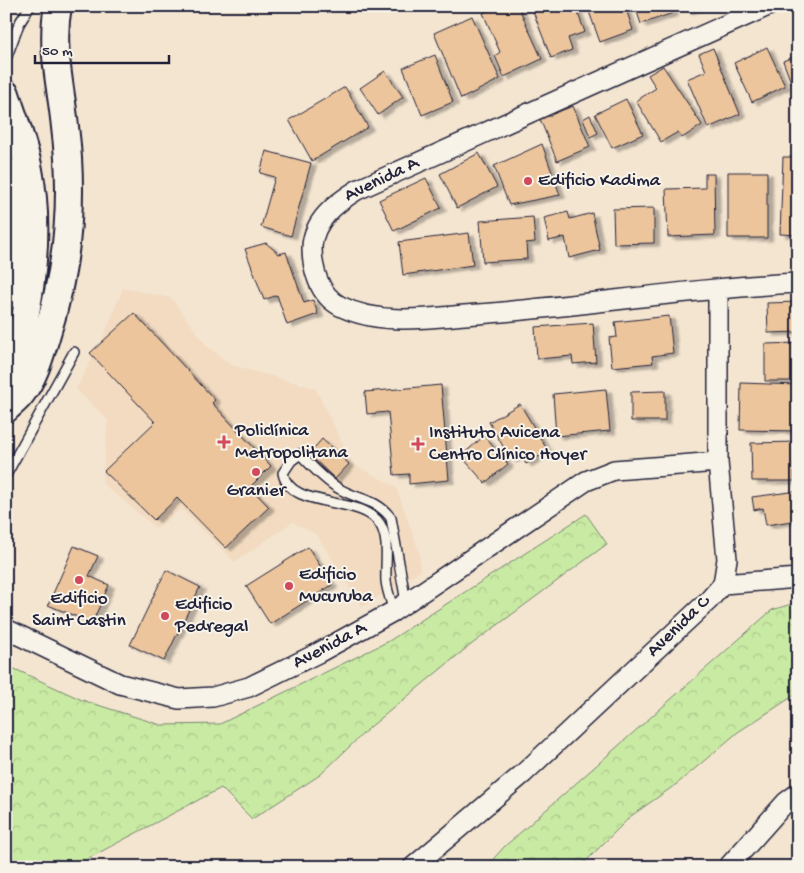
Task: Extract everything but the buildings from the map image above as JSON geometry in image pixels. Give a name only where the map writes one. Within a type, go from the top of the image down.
[{"type":"main road","points":[[6,409],[22,393],[36,369],[51,321],[64,269],[70,221],[66,127],[55,53],[54,24],[58,6]]},
{"type":"main road","points":[[6,94],[29,170],[35,222],[27,308],[6,400]]},
{"type":"main road","points":[[6,171],[12,222],[9,280],[6,296]]},
{"type":"street","name":"Avenida A","points":[[768,6],[357,190],[337,202],[323,218],[312,246],[314,270],[323,292],[338,305],[390,318],[431,319],[546,310],[718,289],[798,283]]},
{"type":"street","name":"Avenida C","points":[[413,867],[524,773],[709,600],[723,584],[727,559],[718,462],[718,289]]},
{"type":"street","name":"Avenida A","points":[[6,629],[120,684],[179,699],[213,697],[249,687],[318,653],[400,607],[586,481],[614,470],[718,462]]},
{"type":"street","points":[[723,584],[798,578]]},
{"type":"street","points":[[728,867],[786,802],[798,793]]},
{"type":"lane","points":[[6,58],[19,24],[30,6]]},
{"type":"lane","points":[[6,475],[74,352]]},
{"type":"lane","points":[[300,454],[327,480],[340,489],[368,499],[385,510],[391,518],[400,607],[386,583],[385,536],[380,524],[373,516],[355,508],[301,494],[292,489],[284,481],[283,473],[291,461],[300,454]]},
{"type":"shaded area","name":"Policlínica Metropolitana","points":[[123,288],[171,298],[207,346],[231,365],[315,388],[353,464],[396,487],[420,554],[420,571],[362,607],[317,535],[293,522],[235,562],[181,509],[156,528],[102,483],[108,420],[76,389],[103,338]]},
{"type":"green space","points":[[586,514],[607,544],[464,650],[369,728],[320,775],[252,819],[221,788],[89,858],[78,867],[6,867],[6,665],[82,700],[161,725],[220,724],[389,641]]},
{"type":"green space","points":[[798,602],[798,693],[738,732],[678,783],[631,816],[580,867],[486,867],[504,847],[772,610]]},
{"type":"place","name":"Edificio Kadima","points":[[528,181]]},
{"type":"place","name":"Policlínica Metropolitana","points":[[224,442]]},
{"type":"place","name":"Instituto Avicena Centro Clínico Hoyer","points":[[418,444]]},
{"type":"place","name":"Granier","points":[[256,472]]},
{"type":"place","name":"Edificio Saint Castin","points":[[79,580]]},
{"type":"place","name":"Edificio Mucuruba","points":[[289,586]]},
{"type":"place","name":"Edificio Pedregal","points":[[165,616]]}]
